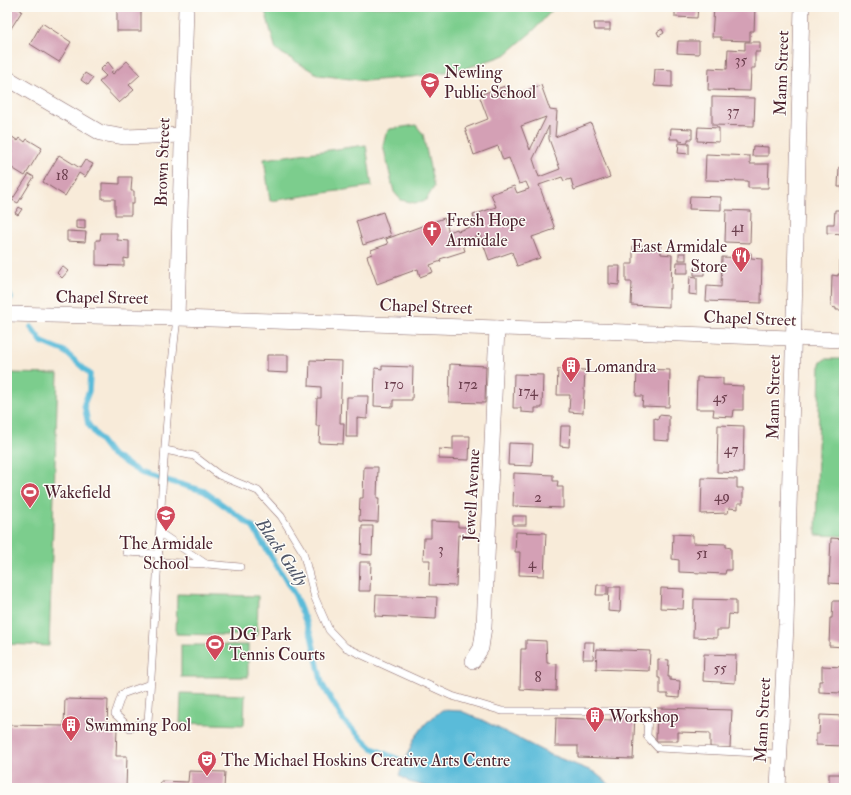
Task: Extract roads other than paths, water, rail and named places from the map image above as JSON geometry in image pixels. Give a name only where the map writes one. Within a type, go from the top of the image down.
[{"type":"street","name":"Brown Street","points":[[177,318],[186,7]]},
{"type":"street","name":"Mann Street","points":[[778,788],[786,617],[802,7]]},
{"type":"street","points":[[7,78],[102,133],[125,137],[182,135]]},
{"type":"street","name":"Chapel Street","points":[[7,314],[177,318],[844,340]]},
{"type":"street","name":"Jewell Avenue","points":[[472,661],[481,648],[484,627],[497,328]]},
{"type":"lane","points":[[150,684],[122,694],[115,714],[130,728],[148,721],[164,466],[177,318]]},
{"type":"lane","points":[[166,450],[194,456],[219,475],[258,491],[281,516],[303,552],[315,598],[329,630],[345,647],[452,696],[502,711],[648,712],[647,736],[658,748],[779,754]]},
{"type":"lane","points":[[160,533],[206,564]]},
{"type":"lane","points":[[126,552],[159,554]]},
{"type":"lane","points":[[158,562],[240,567]]},
{"type":"water","points":[[442,710],[461,711],[480,719],[549,754],[594,772],[614,788],[432,788],[409,782],[399,775],[414,739],[426,723]]},
{"type":"waterway","name":"Black Gully","points":[[7,289],[11,298]]},
{"type":"waterway","name":"Black Gully","points":[[31,327],[42,342],[64,351],[90,374],[89,391],[84,404],[88,424],[111,454],[141,473],[204,491],[252,526],[295,595],[311,635],[322,684],[344,721],[372,748],[412,765]]},
{"type":"place","name":"Newling Public School","points":[[430,99]]},
{"type":"place","name":"Fresh Hope Armidale","points":[[432,247]]},
{"type":"place","name":"East Armidale Store","points":[[741,273]]},
{"type":"place","name":"Lomandra","points":[[571,383]]},
{"type":"place","name":"Wakefield","points":[[30,509]]},
{"type":"place","name":"The Armidale School","points":[[166,532]]},
{"type":"place","name":"DG Park Tennis Courts","points":[[215,661]]},
{"type":"place","name":"Workshop","points":[[595,733]]},
{"type":"place","name":"Swimming Pool","points":[[71,742]]},
{"type":"place","name":"The Michael Hoskins Creative Arts Centre","points":[[207,777]]}]
